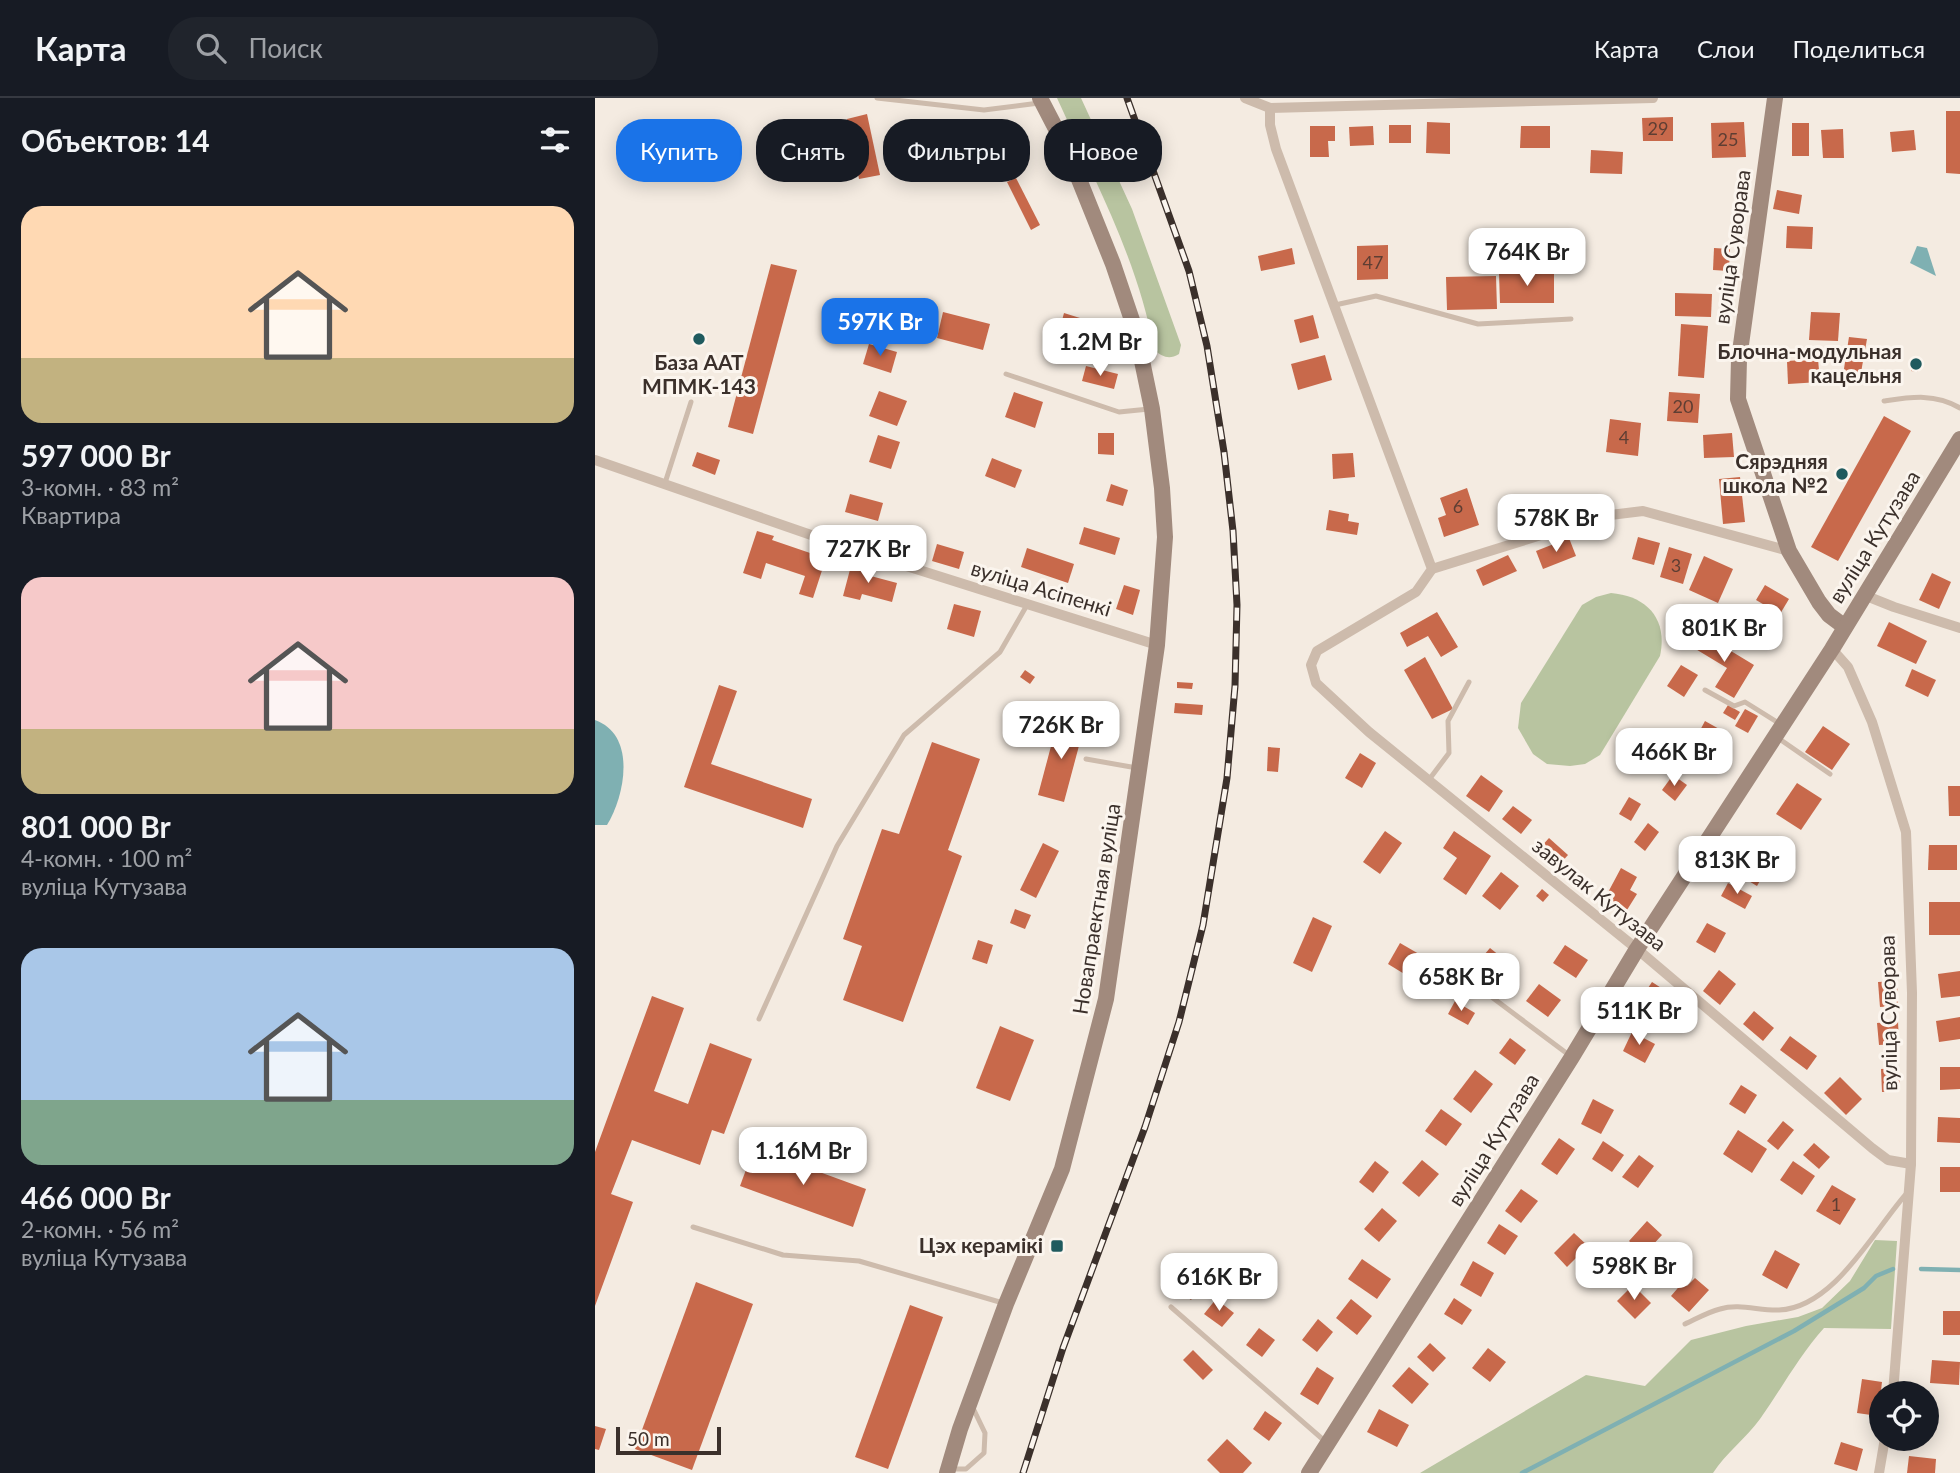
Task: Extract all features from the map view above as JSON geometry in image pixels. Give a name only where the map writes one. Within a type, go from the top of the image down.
[{"type":"street","points":[[1245,98],[1270,108],[1417,100],[1653,98]]},
{"type":"street","name":"вуліца Суворава","points":[[1775,98],[1739,359],[1738,399],[1789,551],[1819,602],[1829,615],[1845,627]]},
{"type":"street","name":"Новапраектная вуліца","points":[[948,1471],[1006,1304],[1062,1169],[1106,999],[1157,645],[1165,537],[1152,409],[1136,332],[1113,264],[1068,152],[1041,100]]},
{"type":"street","points":[[1270,108],[1270,125],[1276,149],[1433,569],[1621,512],[1643,511],[1789,551]]},
{"type":"street","name":"вуліца Кутузава","points":[[1309,1473],[1636,949],[1832,649],[1960,439]]},
{"type":"street","name":"вуліца Асіпенкі","points":[[595,460],[840,545],[1157,645]]},
{"type":"street","name":"завулак Кутузава","points":[[1433,569],[1416,592],[1317,651],[1311,665],[1316,683],[1428,781],[1636,949],[1872,1148],[1888,1160],[1911,1164]]},
{"type":"street","points":[[1864,595],[1960,628]]},
{"type":"street","name":"вуліца Суворава","points":[[1832,649],[1848,667],[1872,722],[1906,832],[1912,993],[1911,1164],[1894,1381]]},
{"type":"street","points":[[1879,1473],[1883,1451]]},
{"type":"lane","points":[[877,98],[984,110],[1041,100]]},
{"type":"lane","points":[[1335,305],[1375,296],[1478,324],[1571,319]]},
{"type":"lane","points":[[1006,374],[1119,412],[1152,409]]},
{"type":"lane","points":[[1884,401],[1925,396],[1952,403],[1960,408]]},
{"type":"lane","points":[[665,484],[691,401]]},
{"type":"lane","points":[[759,1019],[837,846],[904,735],[1000,652],[1027,605]]},
{"type":"lane","points":[[1428,781],[1449,753],[1448,721],[1469,682]]},
{"type":"lane","points":[[1705,690],[1734,706],[1745,702],[1830,774]]},
{"type":"lane","points":[[1086,759],[1140,769]]},
{"type":"lane","points":[[1441,959],[1571,1057]]},
{"type":"lane","points":[[1685,1324],[1721,1308],[1748,1307],[1780,1311],[1809,1303],[1838,1279],[1909,1191]]},
{"type":"lane","points":[[693,1227],[783,1255],[859,1261],[1006,1304]]},
{"type":"lane","points":[[1171,1307],[1327,1443]]},
{"type":"lane","points":[[948,1471],[966,1469],[983,1453],[985,1433],[970,1402]]},
{"type":"green space","points":[[1057,98],[1081,98],[1091,119],[1067,119]]},
{"type":"green space","points":[[1096,182],[1120,182],[1132,209],[1181,345],[1179,354],[1175,356],[1166,357],[1154,350],[1138,285]]},
{"type":"green space","points":[[1611,593],[1635,599],[1652,612],[1661,631],[1660,656],[1600,755],[1585,764],[1547,764],[1533,754],[1518,728],[1521,703],[1582,605]]},
{"type":"green space","points":[[1875,1240],[1897,1241],[1891,1329],[1824,1328],[1760,1419],[1713,1473],[1420,1473],[1586,1375],[1645,1386],[1691,1340],[1746,1326],[1798,1317],[1822,1308],[1850,1281]]},
{"type":"water","points":[[1917,246],[1927,248],[1936,276],[1910,263]]},
{"type":"water","points":[[595,720],[608,728],[617,739],[622,752],[619,798],[607,825],[595,825]]},
{"type":"building","points":[[1946,111],[1960,111],[1960,174],[1946,173]]},
{"type":"building","points":[[867,114],[868,119],[847,119]]},
{"type":"building","points":[[1673,117],[1673,141],[1643,141],[1642,118]]},
{"type":"building","points":[[1427,122],[1450,123],[1450,154],[1426,153]]},
{"type":"building","points":[[1744,122],[1746,157],[1712,158],[1711,123]]},
{"type":"building","points":[[869,123],[880,175],[869,177]]},
{"type":"building","points":[[1792,123],[1809,123],[1809,156],[1792,156]]},
{"type":"building","points":[[1389,125],[1411,125],[1411,143],[1389,143]]},
{"type":"building","points":[[1310,126],[1335,126],[1335,141],[1328,141],[1329,157],[1310,157]]},
{"type":"building","points":[[1373,126],[1374,145],[1350,146],[1349,127]]},
{"type":"building","points":[[1521,126],[1550,126],[1550,148],[1520,148]]},
{"type":"building","points":[[1843,129],[1844,158],[1823,158],[1821,130]]},
{"type":"building","points":[[1914,130],[1916,150],[1892,152],[1890,132]]},
{"type":"building","points":[[1591,150],[1623,152],[1622,174],[1590,173]]},
{"type":"building","points":[[1007,182],[1018,182],[1040,225],[1031,230]]},
{"type":"building","points":[[1777,190],[1802,195],[1799,214],[1773,209]]},
{"type":"building","points":[[1787,226],[1813,227],[1812,249],[1786,248]]},
{"type":"building","points":[[1388,245],[1388,279],[1357,280],[1357,246]]},
{"type":"building","points":[[1292,248],[1295,264],[1261,271],[1258,256]]},
{"type":"building","points":[[1714,248],[1730,249],[1729,271],[1713,270]]},
{"type":"building","points":[[771,264],[797,270],[753,434],[728,427]]},
{"type":"building","points":[[1499,274],[1554,274],[1554,303],[1500,303]]},
{"type":"building","points":[[1496,276],[1497,309],[1447,310],[1446,277]]},
{"type":"building","points":[[1675,293],[1712,294],[1711,317],[1675,316]]},
{"type":"building","points":[[943,312],[990,324],[983,350],[937,338]]},
{"type":"building","points":[[1811,312],[1840,313],[1838,341],[1809,340]]},
{"type":"building","points":[[1064,313],[1080,318],[1075,333],[1060,328]]},
{"type":"building","points":[[1313,315],[1319,338],[1300,343],[1294,320]]},
{"type":"building","points":[[1681,324],[1708,326],[1704,378],[1678,376]]},
{"type":"building","points":[[1849,337],[1867,339],[1860,378],[1843,375]]},
{"type":"building","points":[[869,344],[897,352],[891,373],[863,364]]},
{"type":"building","points":[[1325,355],[1332,380],[1298,390],[1291,364]]},
{"type":"building","name":"Блочна-модульная кацельня","points":[[1913,357],[1920,358],[1918,372],[1911,371]]},
{"type":"building","points":[[1818,359],[1820,382],[1788,384],[1787,361]]},
{"type":"building","points":[[1086,366],[1118,374],[1114,389],[1082,381]]},
{"type":"building","points":[[879,391],[907,401],[897,426],[869,416]]},
{"type":"building","points":[[1014,392],[1043,402],[1035,428],[1005,417]]},
{"type":"building","points":[[1669,392],[1700,394],[1698,423],[1667,421]]},
{"type":"building","points":[[1884,416],[1911,431],[1838,561],[1811,547]]},
{"type":"building","points":[[1610,419],[1641,423],[1638,456],[1606,452]]},
{"type":"building","points":[[1098,433],[1114,433],[1114,455],[1098,454]]},
{"type":"building","points":[[1732,433],[1734,457],[1704,458],[1703,435]]},
{"type":"building","points":[[878,435],[900,442],[891,469],[869,462]]},
{"type":"building","points":[[697,452],[720,460],[715,475],[692,466]]},
{"type":"building","points":[[1353,453],[1355,477],[1333,479],[1332,454]]},
{"type":"building","points":[[992,458],[1022,470],[1015,488],[985,476]]},
{"type":"building","points":[[1740,477],[1745,522],[1723,524],[1719,479]]},
{"type":"building","points":[[1111,484],[1128,490],[1123,506],[1106,501]]},
{"type":"building","points":[[1467,488],[1479,525],[1444,537],[1438,518],[1446,515],[1440,498]]},
{"type":"building","points":[[850,494],[883,503],[878,521],[845,512]]},
{"type":"building","points":[[1329,510],[1349,514],[1348,521],[1359,523],[1357,535],[1326,530]]},
{"type":"building","points":[[1084,527],[1120,538],[1115,555],[1079,544]]},
{"type":"building","points":[[757,531],[774,536],[772,540],[813,554],[815,548],[828,552],[813,598],[799,594],[805,576],[766,563],[761,579],[743,573]]},
{"type":"building","points":[[1638,537],[1660,543],[1654,565],[1632,559]]},
{"type":"building","points":[[1569,538],[1576,556],[1543,569],[1536,551]]},
{"type":"building","points":[[937,544],[964,552],[959,569],[932,561]]},
{"type":"building","points":[[1669,547],[1692,554],[1683,584],[1660,577]]},
{"type":"building","points":[[1027,548],[1074,564],[1068,583],[1021,567]]},
{"type":"building","points":[[1508,555],[1517,571],[1483,586],[1476,570]]},
{"type":"building","points":[[1704,556],[1733,569],[1718,603],[1689,590]]},
{"type":"building","points":[[852,562],[869,567],[867,575],[897,583],[892,602],[862,594],[860,600],[843,596]]},
{"type":"building","points":[[1932,573],[1951,582],[1939,609],[1919,600]]},
{"type":"building","points":[[1124,585],[1140,590],[1133,615],[1116,609]]},
{"type":"building","points":[[1765,585],[1789,599],[1780,614],[1756,600]]},
{"type":"building","points":[[954,604],[981,611],[974,637],[947,629]]},
{"type":"building","points":[[1437,612],[1458,647],[1441,657],[1428,636],[1407,647],[1400,633]]},
{"type":"building","points":[[1762,620],[1780,629],[1775,640],[1757,631]]},
{"type":"building","points":[[1889,622],[1927,641],[1916,664],[1877,646]]},
{"type":"building","points":[[1698,631],[1754,665],[1734,698],[1715,687],[1727,668],[1689,645]]},
{"type":"building","points":[[1425,657],[1453,709],[1432,719],[1404,670]]},
{"type":"building","points":[[1681,665],[1698,675],[1684,697],[1667,686]]},
{"type":"building","points":[[1912,669],[1936,680],[1928,697],[1905,686]]},
{"type":"building","points":[[1025,670],[1035,677],[1030,684],[1020,677]]},
{"type":"building","points":[[1177,682],[1193,683],[1192,689],[1177,688]]},
{"type":"building","points":[[719,685],[737,691],[711,764],[812,799],[803,828],[684,787]]},
{"type":"building","points":[[1175,703],[1203,705],[1202,715],[1174,713]]},
{"type":"building","points":[[1728,705],[1740,712],[1735,720],[1723,713]]},
{"type":"building","points":[[1745,709],[1758,716],[1748,733],[1735,726]]},
{"type":"building","points":[[1058,720],[1084,727],[1064,802],[1038,795]]},
{"type":"building","points":[[1705,721],[1721,730],[1706,758],[1690,749]]},
{"type":"building","points":[[1823,726],[1850,744],[1832,770],[1805,752]]},
{"type":"building","points":[[932,742],[980,759],[948,850],[962,856],[903,1022],[843,1000],[862,946],[843,939],[882,829],[899,834]]},
{"type":"building","points":[[1268,747],[1280,748],[1278,772],[1267,771]]},
{"type":"building","points":[[1360,753],[1376,763],[1362,788],[1345,778]]},
{"type":"building","points":[[1481,775],[1503,791],[1489,812],[1466,796]]},
{"type":"building","points":[[1673,775],[1687,785],[1675,801],[1662,790]]},
{"type":"building","points":[[1797,783],[1822,799],[1801,830],[1776,814]]},
{"type":"building","points":[[1948,786],[1960,786],[1960,816],[1949,816]]},
{"type":"building","points":[[1629,797],[1641,804],[1631,821],[1619,814]]},
{"type":"building","points":[[1513,806],[1532,820],[1521,834],[1502,819]]},
{"type":"building","points":[[1648,823],[1659,832],[1645,851],[1634,842]]},
{"type":"building","points":[[1385,831],[1402,843],[1380,874],[1363,862]]},
{"type":"building","points":[[1454,831],[1491,856],[1466,895],[1443,879],[1457,858],[1443,848]]},
{"type":"building","points":[[1549,838],[1568,855],[1559,865],[1540,848]]},
{"type":"building","points":[[1749,842],[1774,856],[1757,886],[1732,871]]},
{"type":"building","points":[[1043,843],[1059,851],[1036,898],[1020,890]]},
{"type":"building","points":[[1929,845],[1957,845],[1957,870],[1928,870]]},
{"type":"building","points":[[1621,868],[1637,877],[1630,890],[1637,894],[1627,910],[1605,898]]},
{"type":"building","points":[[1501,872],[1519,886],[1500,910],[1482,896]]},
{"type":"building","points":[[1728,883],[1752,896],[1745,909],[1721,896]]},
{"type":"building","points":[[1542,889],[1549,895],[1543,902],[1536,896]]},
{"type":"building","points":[[1929,902],[1960,902],[1960,935],[1929,935]]},
{"type":"building","points":[[1015,909],[1031,915],[1025,929],[1010,923]]},
{"type":"building","points":[[1313,917],[1332,926],[1312,972],[1293,963]]},
{"type":"building","points":[[1707,923],[1726,933],[1715,953],[1696,942]]},
{"type":"building","points":[[978,940],[993,945],[987,964],[972,959]]},
{"type":"building","points":[[1400,943],[1419,954],[1406,975],[1388,964]]},
{"type":"building","points":[[1565,945],[1588,960],[1576,978],[1553,963]]},
{"type":"building","points":[[1490,948],[1510,964],[1491,987],[1471,970]]},
{"type":"building","points":[[1719,970],[1736,984],[1720,1005],[1703,991]]},
{"type":"building","points":[[1960,971],[1960,996],[1941,998],[1938,974]]},
{"type":"building","points":[[1897,981],[1898,1006],[1880,1007],[1878,982]]},
{"type":"building","points":[[1652,982],[1683,1002],[1665,1029],[1634,1009]]},
{"type":"building","points":[[1539,984],[1561,1000],[1548,1017],[1526,1001]]},
{"type":"building","points":[[652,996],[684,1008],[654,1091],[688,1104],[710,1043],[752,1059],[724,1134],[712,1130],[700,1165],[632,1140],[611,1194],[633,1202],[595,1306],[595,1152]]},
{"type":"building","points":[[1455,1001],[1475,1013],[1468,1025],[1448,1014]]},
{"type":"building","points":[[1754,1011],[1774,1028],[1763,1041],[1743,1024]]},
{"type":"building","points":[[1960,1017],[1960,1039],[1939,1042],[1936,1021]]},
{"type":"building","points":[[1898,1021],[1899,1044],[1879,1045],[1877,1023]]},
{"type":"building","points":[[1000,1026],[1034,1040],[1010,1101],[976,1088]]},
{"type":"building","points":[[1632,1032],[1655,1044],[1645,1063],[1623,1051]]},
{"type":"building","points":[[1790,1036],[1817,1056],[1807,1070],[1780,1050]]},
{"type":"building","points":[[1510,1038],[1526,1050],[1515,1065],[1499,1053]]},
{"type":"building","points":[[1940,1067],[1960,1067],[1960,1089],[1940,1090]]},
{"type":"building","points":[[1899,1068],[1900,1091],[1882,1092],[1881,1069]]},
{"type":"building","points":[[1475,1070],[1493,1084],[1471,1113],[1453,1099]]},
{"type":"building","points":[[1840,1077],[1862,1099],[1846,1115],[1824,1093]]},
{"type":"building","points":[[1741,1085],[1757,1095],[1745,1114],[1729,1104]]},
{"type":"building","points":[[1593,1099],[1614,1110],[1601,1134],[1581,1124]]},
{"type":"building","points":[[1441,1109],[1462,1124],[1446,1146],[1425,1131]]},
{"type":"building","points":[[1938,1117],[1960,1118],[1960,1143],[1937,1142]]},
{"type":"building","points":[[1783,1121],[1794,1130],[1778,1150],[1767,1141]]},
{"type":"building","points":[[1738,1130],[1767,1149],[1752,1173],[1723,1154]]},
{"type":"building","points":[[1559,1138],[1575,1149],[1557,1175],[1541,1164]]},
{"type":"building","points":[[1603,1141],[1624,1155],[1612,1172],[1592,1159]]},
{"type":"building","points":[[1814,1143],[1830,1157],[1819,1169],[1803,1155]]},
{"type":"building","points":[[754,1148],[866,1189],[853,1227],[740,1186]]},
{"type":"building","points":[[1639,1155],[1654,1166],[1638,1188],[1622,1177]]},
{"type":"building","points":[[1422,1160],[1439,1174],[1419,1197],[1402,1183]]},
{"type":"building","points":[[1375,1161],[1389,1172],[1373,1193],[1359,1182]]},
{"type":"building","points":[[1793,1161],[1815,1176],[1802,1195],[1780,1180]]},
{"type":"building","points":[[1940,1167],[1960,1167],[1960,1192],[1940,1192]]},
{"type":"building","points":[[1832,1185],[1856,1199],[1840,1225],[1816,1211]]},
{"type":"building","points":[[1521,1189],[1538,1201],[1521,1223],[1505,1211]]},
{"type":"building","points":[[1382,1208],[1397,1221],[1379,1242],[1364,1229]]},
{"type":"building","points":[[1647,1221],[1662,1235],[1650,1248],[1644,1243],[1639,1250],[1629,1241]]},
{"type":"building","points":[[1499,1224],[1518,1236],[1505,1255],[1487,1243]]},
{"type":"building","points":[[1574,1233],[1588,1246],[1567,1267],[1554,1253]]},
{"type":"building","points":[[1775,1250],[1800,1264],[1787,1289],[1762,1275]]},
{"type":"building","points":[[1362,1259],[1391,1279],[1377,1299],[1348,1279]]},
{"type":"building","points":[[1473,1261],[1494,1273],[1481,1297],[1460,1285]]},
{"type":"building","points":[[1186,1275],[1201,1285],[1191,1300],[1176,1289]]},
{"type":"building","points":[[1695,1278],[1709,1290],[1689,1312],[1671,1296],[1683,1282],[1687,1286]]},
{"type":"building","points":[[696,1282],[753,1304],[692,1470],[635,1449]]},
{"type":"building","points":[[1633,1285],[1651,1303],[1635,1319],[1617,1301]]},
{"type":"building","points":[[1454,1298],[1472,1310],[1462,1325],[1444,1314]]},
{"type":"building","points":[[1216,1299],[1234,1313],[1222,1327],[1204,1314]]},
{"type":"building","points":[[1351,1299],[1372,1316],[1357,1335],[1336,1318]]},
{"type":"building","points":[[910,1305],[943,1317],[888,1469],[855,1457]]},
{"type":"building","points":[[1943,1311],[1960,1311],[1960,1335],[1943,1335]]},
{"type":"building","points":[[1318,1319],[1333,1332],[1317,1352],[1302,1340]]},
{"type":"building","points":[[1259,1328],[1275,1340],[1262,1357],[1246,1345]]},
{"type":"building","points":[[1430,1343],[1446,1358],[1433,1372],[1417,1357]]},
{"type":"building","points":[[1488,1348],[1506,1362],[1490,1382],[1472,1368]]},
{"type":"building","points":[[1193,1350],[1213,1370],[1203,1380],[1183,1360]]},
{"type":"building","points":[[1932,1360],[1960,1362],[1959,1385],[1930,1381]]},
{"type":"building","points":[[1317,1367],[1334,1378],[1318,1405],[1300,1394]]},
{"type":"building","points":[[1409,1367],[1429,1384],[1412,1404],[1392,1386]]},
{"type":"building","points":[[1862,1379],[1875,1381],[1869,1381],[1869,1415],[1857,1413]]},
{"type":"building","points":[[1379,1409],[1409,1425],[1397,1447],[1367,1432]]},
{"type":"building","points":[[1265,1411],[1282,1423],[1269,1441],[1253,1429]]},
{"type":"building","points":[[595,1426],[606,1429],[599,1450],[595,1449]]},
{"type":"building","points":[[1227,1439],[1252,1463],[1243,1473],[1220,1473],[1207,1460]]},
{"type":"building","points":[[1841,1442],[1863,1449],[1857,1471],[1834,1464]]},
{"type":"building","points":[[1909,1456],[1936,1459],[1935,1473],[1907,1473]]},
{"type":"waterway","points":[[1522,1473],[1794,1331],[1864,1288],[1876,1276],[1893,1269]]},
{"type":"waterway","points":[[1921,1269],[1960,1270]]},
{"type":"railway","points":[[1023,1473],[1063,1348],[1145,1127],[1179,1022],[1203,925],[1227,778],[1235,686],[1237,605],[1233,531],[1207,346],[1189,271],[1127,98]]},
{"type":"place","name":"База ААТ МПМК-143","points":[[699,339]]},
{"type":"place","name":"Блочна-модульная кацельня","points":[[1916,364]]},
{"type":"place","name":"Сярэдняя школа №2","points":[[1842,474]]},
{"type":"place","name":"Цэх керамікі","points":[[1057,1246]]}]
